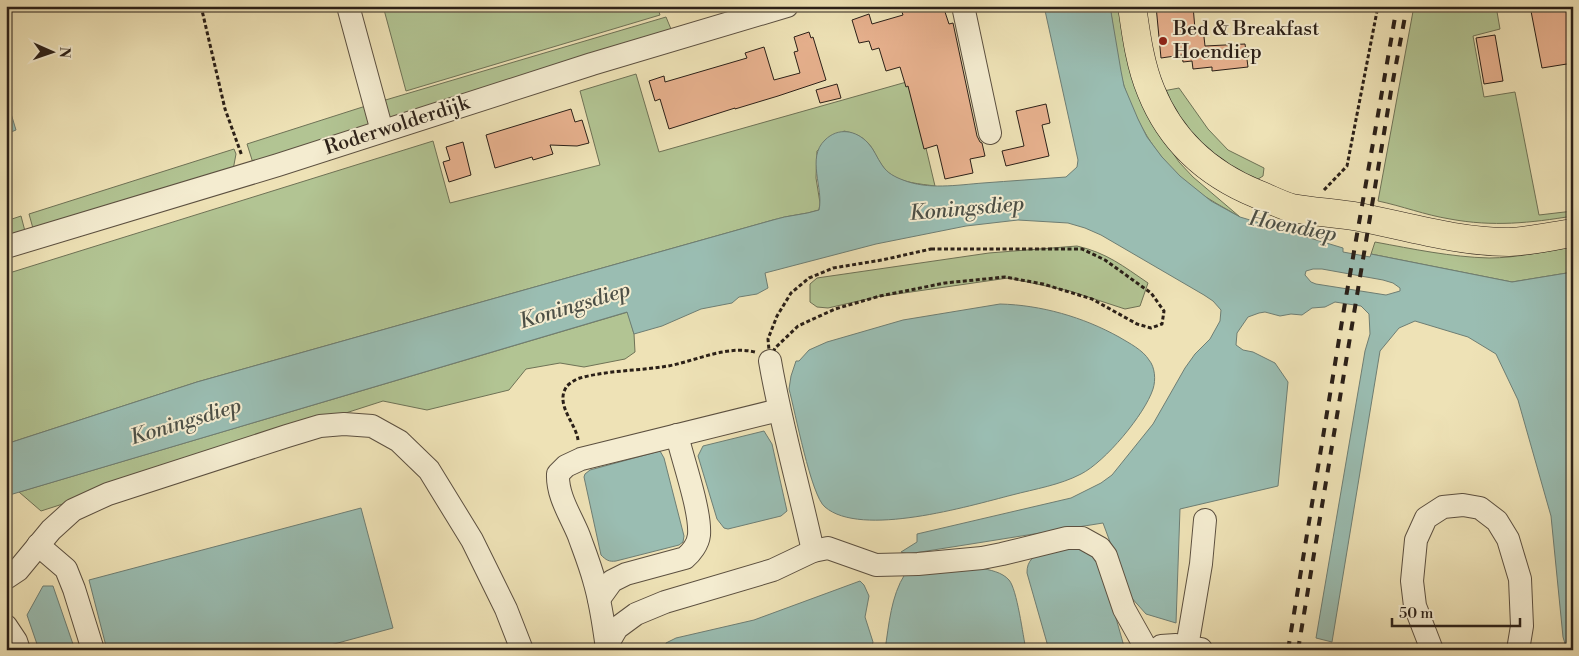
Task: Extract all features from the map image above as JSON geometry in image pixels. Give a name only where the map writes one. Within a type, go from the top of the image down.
[{"type":"main road","points":[[1132,6],[1145,72],[1151,91],[1180,140],[1218,176],[1290,208],[1347,215],[1443,236],[1481,241],[1511,242],[1573,233]]},
{"type":"street","points":[[348,6],[382,131]]},
{"type":"street","name":"Roderwolderdijk","points":[[6,247],[248,174],[592,64],[787,6]]},
{"type":"street","points":[[963,6],[990,134]]},
{"type":"street","points":[[766,358],[798,483],[813,551]]},
{"type":"street","points":[[607,648],[599,599],[579,536],[558,485],[558,474],[566,466],[577,461],[779,410]]},
{"type":"street","points":[[6,578],[18,570],[51,530],[73,510],[108,494],[320,426],[344,424],[372,426],[399,441],[429,470],[472,540],[506,609],[522,650]]},
{"type":"street","points":[[599,599],[612,581],[626,574],[685,558],[692,552],[699,536],[697,511],[676,435]]},
{"type":"street","points":[[1432,650],[1415,606],[1412,580],[1416,540],[1426,518],[1443,507],[1463,505],[1480,508],[1497,521],[1508,538],[1520,579],[1522,626],[1518,650]]},
{"type":"street","points":[[1157,650],[1161,646],[1194,648],[1205,520]]},
{"type":"street","points":[[607,648],[617,628],[636,614],[665,602],[773,570],[813,551],[828,548],[876,565],[910,565],[982,558],[1059,540],[1082,538],[1100,548],[1106,556],[1124,609],[1147,650]]},
{"type":"street","points":[[38,545],[66,569],[93,650]]},
{"type":"street","points":[[6,626],[20,650]]},
{"type":"path","points":[[201,6],[225,109],[248,174]]},
{"type":"path","points":[[1316,211],[1317,198],[1347,166],[1378,6]]},
{"type":"path","points":[[931,249],[1082,249],[1105,260],[1151,293],[1164,311],[1162,324],[1151,328],[1137,324],[1092,299],[1043,284],[1005,277],[945,283],[880,296],[835,309],[798,326],[766,358],[768,338],[777,316],[791,293],[809,278],[833,268],[931,249]]},
{"type":"path","points":[[577,461],[580,449],[578,435],[563,400],[566,387],[577,378],[625,370],[666,366],[721,352],[748,351],[766,358]]},
{"type":"green space","points":[[383,6],[657,6],[660,15],[406,91]]},
{"type":"green space","points":[[1110,6],[1122,6],[1151,120],[1179,162],[1193,177],[1240,217],[1200,193],[1182,179],[1161,156],[1143,130],[1129,101],[1121,76]]},
{"type":"green space","points":[[1414,6],[1496,6],[1500,29],[1473,36],[1484,97],[1515,92],[1539,215],[1573,211],[1573,216],[1542,221],[1481,223],[1441,217],[1378,201]]},
{"type":"green space","points":[[666,17],[671,29],[253,163],[247,144],[372,104]]},
{"type":"green space","points":[[636,74],[659,152],[910,81],[935,186],[912,183],[890,174],[863,138],[844,131],[817,151],[816,178],[820,203],[819,210],[779,218],[197,382],[6,444],[6,274],[433,141],[450,203],[600,165],[580,91]]},
{"type":"green space","points":[[1179,88],[1208,129],[1228,150],[1264,168],[1263,176],[1255,181],[1207,160],[1163,91]]},
{"type":"green space","points":[[234,149],[236,154],[233,170],[34,232],[29,214]]},
{"type":"green space","points":[[21,216],[26,235],[6,241],[6,221]]},
{"type":"green space","points":[[1375,242],[1446,254],[1489,258],[1520,256],[1573,247],[1573,272],[1512,282],[1371,254]]},
{"type":"green space","points":[[1077,246],[1106,256],[1148,283],[1140,306],[1125,309],[1070,291],[1008,278],[876,297],[828,308],[817,307],[810,302],[810,284],[817,278],[989,253]]},
{"type":"green space","points":[[628,312],[634,334],[635,352],[625,359],[584,367],[560,363],[526,369],[509,390],[427,410],[383,401],[41,511],[19,492]]},
{"type":"water","name":"Koningsdiep","points":[[1044,6],[1110,6],[1124,86],[1147,137],[1180,176],[1211,201],[1240,217],[1343,248],[1343,252],[1370,257],[1371,254],[1512,282],[1573,272],[1573,650],[1567,650],[1563,637],[1551,516],[1518,400],[1496,354],[1468,337],[1415,321],[1399,328],[1380,351],[1332,642],[1316,638],[1365,351],[1370,334],[1369,314],[1361,306],[1335,302],[1325,307],[1312,308],[1302,315],[1280,316],[1265,312],[1259,313],[1248,317],[1237,333],[1236,345],[1243,350],[1253,352],[1275,363],[1288,382],[1278,486],[1180,509],[1176,623],[1146,614],[1130,596],[1103,523],[908,554],[901,552],[917,542],[917,534],[1071,498],[1101,483],[1112,475],[1153,424],[1185,368],[1195,354],[1210,339],[1220,321],[1221,310],[1204,295],[1101,235],[1068,223],[1018,220],[966,226],[876,244],[765,273],[768,288],[757,294],[739,297],[732,303],[701,309],[662,326],[634,334],[627,312],[6,496],[6,444],[197,382],[779,218],[819,210],[817,155],[819,147],[825,140],[836,133],[847,132],[858,135],[870,145],[884,168],[894,176],[922,185],[953,186],[1066,177],[1077,167],[1078,160]],"holes":[[[1322,269],[1383,280],[1393,283],[1400,288],[1400,291],[1386,295],[1316,284],[1311,282],[1305,275],[1306,271]]]},
{"type":"water","points":[[6,97],[16,130],[6,134]]},
{"type":"water","points":[[1000,304],[1031,307],[1076,318],[1119,337],[1136,347],[1146,356],[1154,370],[1153,389],[1142,411],[1123,436],[1091,468],[1073,478],[970,506],[916,517],[889,520],[863,520],[842,516],[825,507],[814,487],[809,471],[789,389],[796,361],[799,361],[809,350],[827,342],[903,320]]},
{"type":"water","points":[[764,431],[772,444],[787,511],[781,516],[728,529],[724,528],[717,519],[698,456],[703,446]]},
{"type":"water","points":[[660,451],[664,458],[684,536],[683,542],[679,545],[616,561],[604,558],[601,555],[584,477],[585,474],[590,470]]},
{"type":"water","points":[[361,508],[393,628],[312,650],[107,650],[89,580]]},
{"type":"water","points":[[1078,548],[1093,557],[1103,572],[1125,650],[1049,650],[1027,573],[1028,565],[1038,554],[1054,550]]},
{"type":"water","points":[[980,568],[1003,575],[1012,585],[1026,650],[885,650],[894,601],[905,574]]},
{"type":"water","points":[[860,581],[869,596],[865,617],[873,642],[871,650],[666,650],[666,643],[676,638],[754,620]]},
{"type":"water","points":[[43,586],[53,586],[75,650],[39,650],[27,615]]},
{"type":"building","points":[[900,6],[936,6],[937,11],[944,9],[949,24],[953,23],[977,136],[982,143],[985,156],[970,159],[973,173],[945,179],[937,145],[924,149],[908,86],[906,87],[900,67],[886,71],[879,48],[872,50],[869,41],[859,43],[852,20],[869,14],[872,24],[903,15]]},
{"type":"building","points":[[1156,6],[1193,6],[1195,29],[1203,28],[1205,46],[1245,44],[1248,67],[1212,71],[1212,67],[1193,69],[1192,61],[1183,62],[1182,55],[1161,58]]},
{"type":"building","points":[[1530,6],[1573,6],[1573,63],[1542,68]]},
{"type":"building","points":[[809,32],[811,38],[813,37],[826,80],[669,129],[660,99],[655,101],[649,81],[664,76],[665,82],[747,58],[745,53],[764,47],[774,80],[800,73],[794,52],[798,51],[794,37]]},
{"type":"building","points":[[1495,35],[1503,81],[1484,84],[1476,38]]},
{"type":"building","points":[[837,84],[841,98],[820,103],[816,90]]},
{"type":"building","points":[[1046,104],[1050,123],[1042,125],[1049,156],[1006,166],[1002,151],[1024,146],[1016,111]]},
{"type":"building","points":[[571,109],[575,122],[582,120],[589,143],[577,146],[550,145],[553,154],[533,160],[532,157],[495,168],[486,135]]},
{"type":"building","points":[[463,142],[471,175],[449,182],[443,162],[450,160],[446,147]]},
{"type":"railway","points":[[1288,650],[1345,303],[1397,6]]},
{"type":"railway","points":[[1298,650],[1391,91],[1407,6]]},
{"type":"place","name":"Bed & Breakfast Hoendiep","points":[[1163,41]]},
{"type":"water label","name":"Hoendiep","points":[[1293,227]]}]
